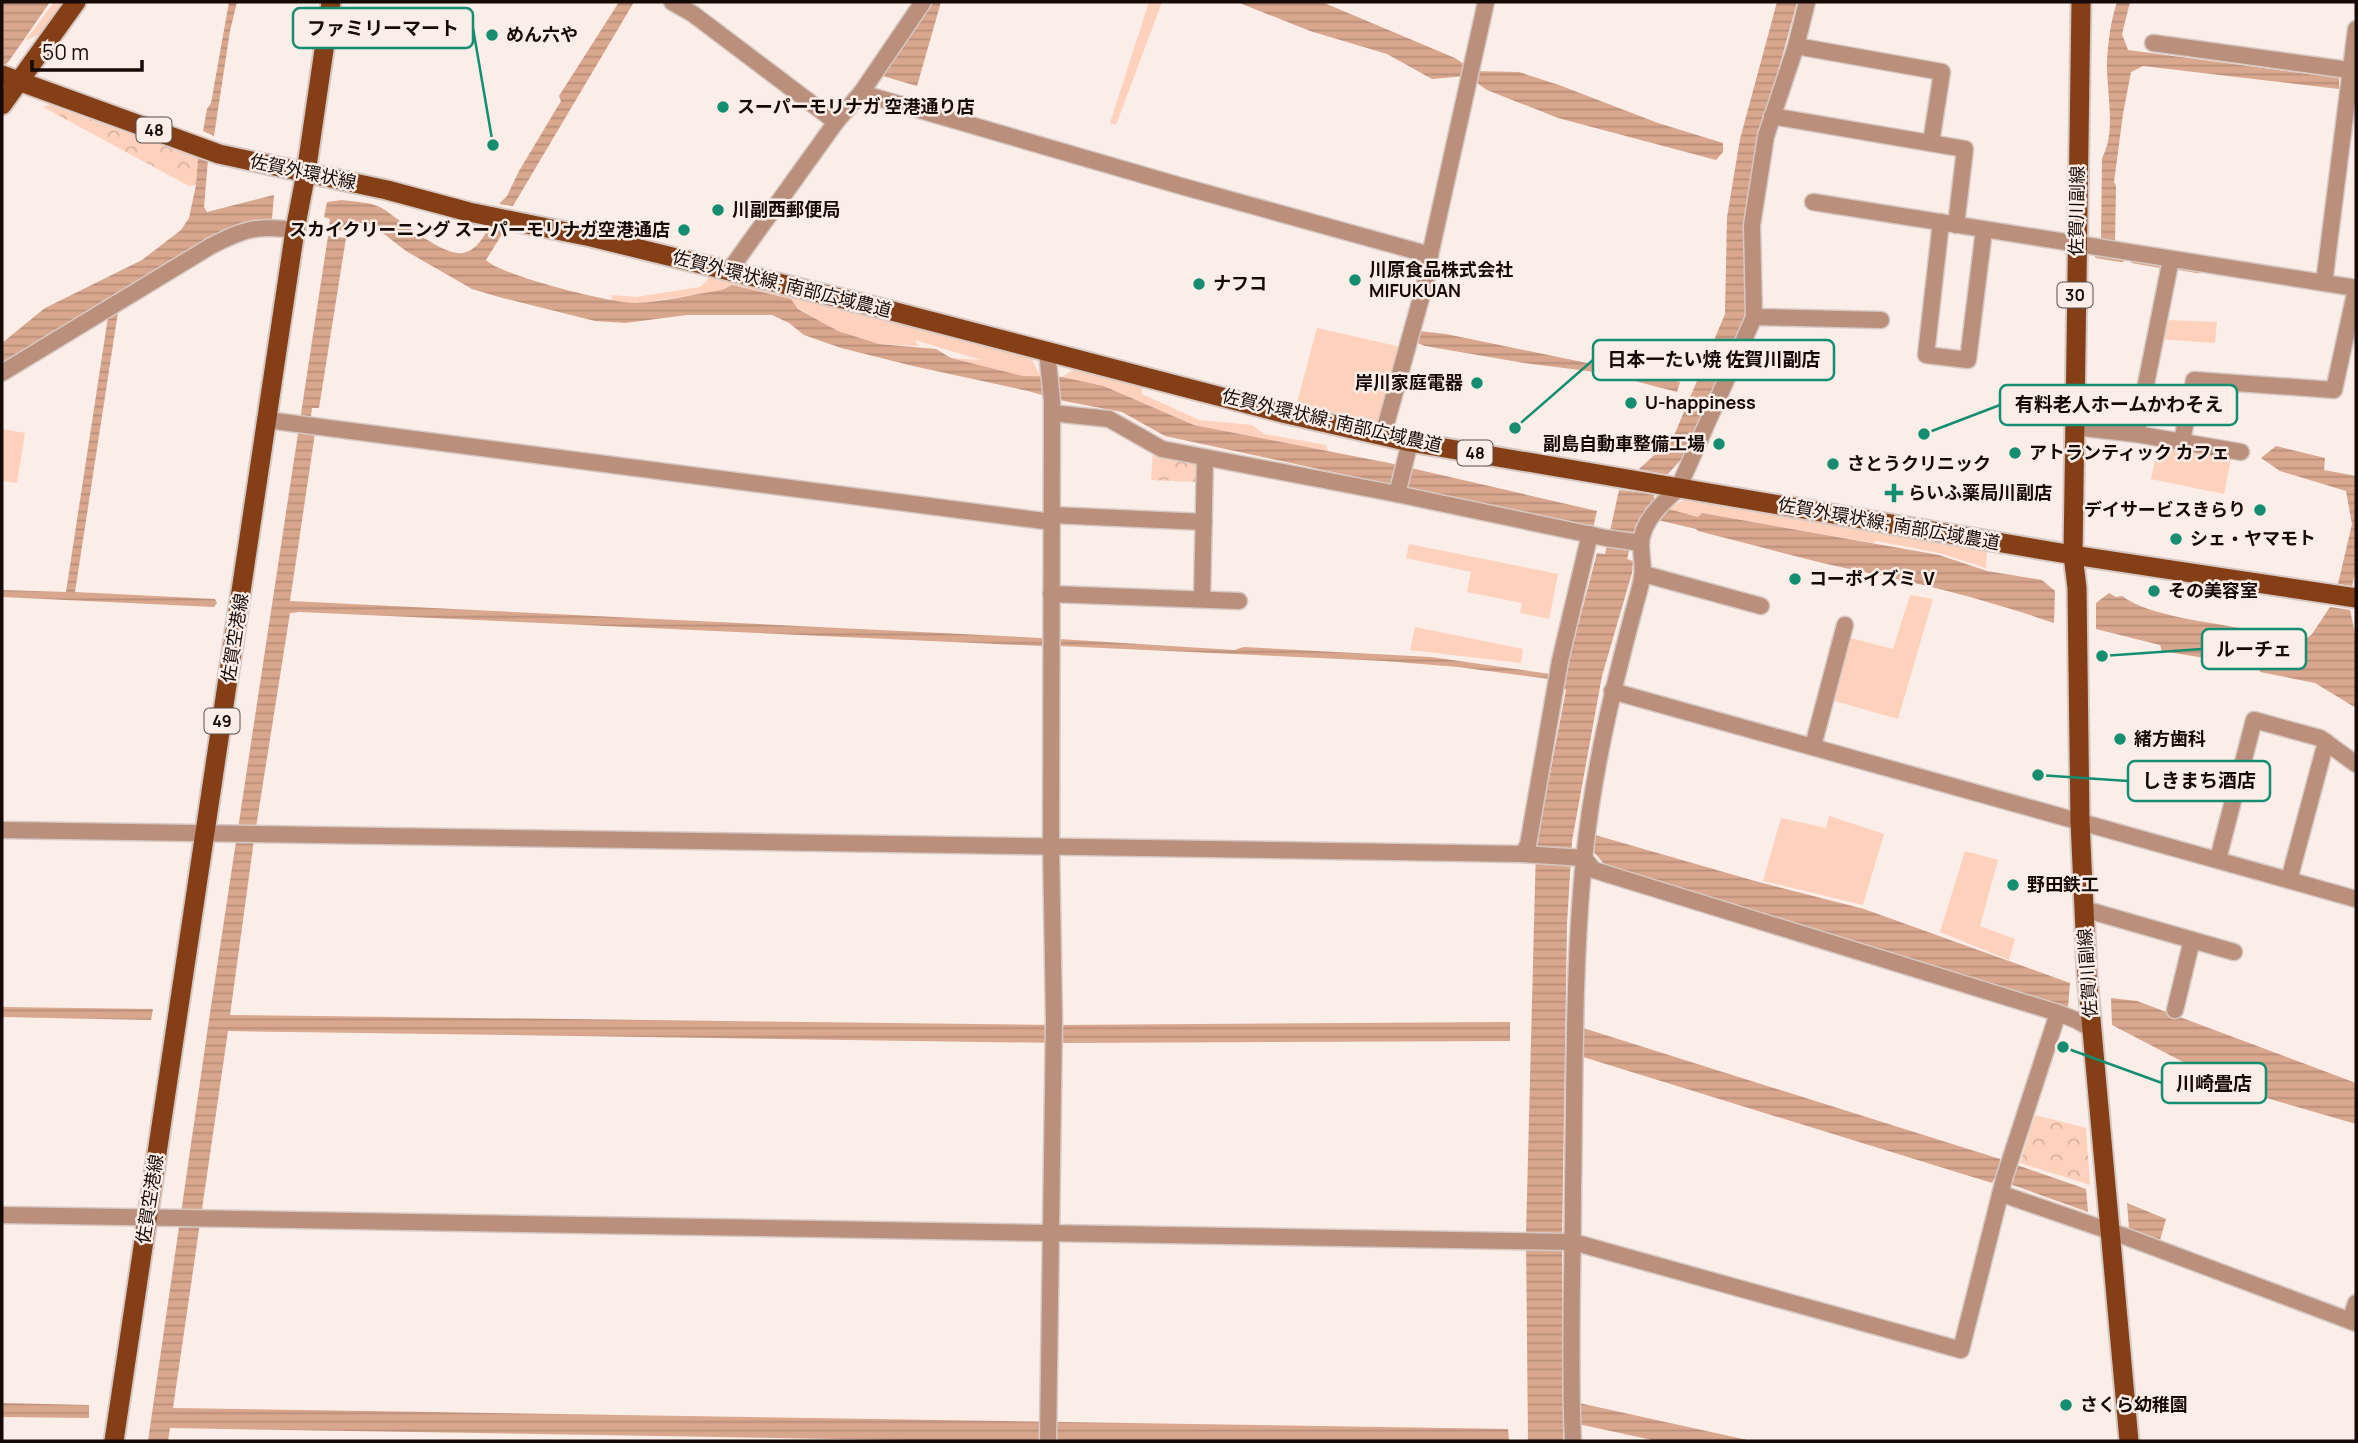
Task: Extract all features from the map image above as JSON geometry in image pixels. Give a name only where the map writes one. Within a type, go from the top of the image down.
[{"type":"main road","points":[[2,105],[9,78],[76,2]]},
{"type":"main road","name":"佐賀空港線","points":[[114,1441],[331,2]]},
{"type":"main road","name":"佐賀川副線","points":[[2081,2],[2073,555],[2077,588],[2080,821],[2092,1029],[2129,1441]]},
{"type":"main road","name":"佐賀外環状線","points":[[9,78],[219,154],[608,242]]},
{"type":"main road","name":"佐賀外環状線; 南部広域農道","points":[[608,242],[1047,351],[1287,414],[1410,442],[2073,555],[2356,598]]},
{"type":"street","points":[[672,2],[836,122]]},
{"type":"street","points":[[729,271],[836,122],[861,93],[923,2]]},
{"type":"street","points":[[1383,435],[1428,273],[1486,2]]},
{"type":"street","points":[[1573,1441],[1575,1064],[1579,918],[1584,858],[1612,691],[1644,574],[1637,543],[1662,503],[1678,489],[1754,317],[1752,225],[1766,136],[1796,46],[1807,2]]},
{"type":"street","points":[[2324,283],[2354,71],[2356,29]]},
{"type":"street","points":[[2153,43],[2354,71]]},
{"type":"street","points":[[1796,46],[1942,72],[1931,143]]},
{"type":"street","points":[[861,93],[1430,255]]},
{"type":"street","points":[[1772,116],[1965,149],[1948,224],[1926,355],[1968,360],[1984,230]]},
{"type":"street","points":[[1813,202],[2356,288],[2334,390],[2194,380],[2182,441]]},
{"type":"street","points":[[2,373],[211,246],[242,231],[259,228],[295,230]]},
{"type":"street","points":[[2136,434],[2171,260]]},
{"type":"street","points":[[1754,317],[1881,320]]},
{"type":"street","points":[[1047,351],[1052,407],[1051,846],[1054,1018],[1048,1441]]},
{"type":"street","points":[[1052,407],[1110,419],[1162,449],[1637,543]]},
{"type":"street","points":[[267,420],[1052,519],[1204,522]]},
{"type":"street","points":[[2075,427],[2136,434],[2241,452]]},
{"type":"street","points":[[1397,494],[1410,442]]},
{"type":"street","points":[[1202,599],[1205,458]]},
{"type":"street","points":[[1522,854],[1528,845],[1560,661],[1598,536]]},
{"type":"street","points":[[1644,574],[1761,606]]},
{"type":"street","points":[[1051,594],[1239,601]]},
{"type":"street","points":[[1813,746],[1845,625]]},
{"type":"street","points":[[1612,691],[2356,899]]},
{"type":"street","points":[[2218,859],[2254,720],[2320,738],[2356,764]]},
{"type":"street","points":[[2289,880],[2326,742]]},
{"type":"street","points":[[2,830],[1522,854],[1584,858],[1594,870],[2057,1013],[2092,1029]]},
{"type":"street","points":[[2084,909],[2234,952]]},
{"type":"street","points":[[2175,1010],[2192,940]]},
{"type":"street","points":[[2,1215],[1573,1242],[1961,1350],[2004,1179],[2057,1013]]},
{"type":"street","points":[[2002,1194],[2353,1322],[2356,1303]]},
{"type":"green space","points":[[54,2],[64,2],[41,34],[26,40]]},
{"type":"green space","points":[[1149,2],[1162,2],[1116,125],[1110,123]]},
{"type":"green space","points":[[50,105],[198,158],[196,185],[189,186],[43,107]]},
{"type":"green space","points":[[712,275],[1032,359],[1041,378],[951,358],[981,360],[915,340],[919,346],[879,344],[838,331],[798,308],[791,299],[732,285],[722,290],[636,304],[611,301],[612,295],[636,297],[700,287]]},
{"type":"green space","points":[[2165,320],[2217,322],[2215,343],[2160,339]]},
{"type":"green space","points":[[1317,328],[1401,347],[1380,424],[1297,403]]},
{"type":"green space","points":[[1073,370],[1142,385],[1142,394],[1199,420],[1252,425],[1264,434],[1326,445],[1328,451],[1194,425],[1105,386],[1062,377]]},
{"type":"green space","points":[[2,429],[25,433],[17,483],[2,481]]},
{"type":"green space","points":[[2158,445],[2231,458],[2224,494],[2151,479]]},
{"type":"green space","points":[[1153,452],[1193,463],[1197,467],[1197,482],[1151,480]]},
{"type":"green space","points":[[1686,499],[1987,551],[1986,568],[1939,553],[1876,541],[1874,543],[1702,513],[1699,517],[1667,509]]},
{"type":"green space","points":[[1409,544],[1558,574],[1549,619],[1520,613],[1522,603],[1467,592],[1471,572],[1406,558]]},
{"type":"green space","points":[[1910,595],[1933,599],[1898,719],[1831,700],[1847,637],[1893,649]]},
{"type":"green space","points":[[1415,627],[1523,649],[1521,663],[1410,650]]},
{"type":"green space","points":[[1829,816],[1884,834],[1863,905],[1763,881],[1781,818],[1826,828]]},
{"type":"green space","points":[[1965,851],[1998,860],[1980,926],[2015,939],[2009,960],[1940,932]]},
{"type":"green space","points":[[2035,1115],[2086,1128],[2090,1185],[2020,1163]]},
{"type":"shaded area","points":[[2,2],[50,2],[2,68]]},
{"type":"shaded area","points":[[229,2],[237,2],[214,136],[203,131],[207,109],[211,103]]},
{"type":"shaded area","points":[[619,2],[634,2],[513,206],[499,204],[507,196],[561,101],[559,96]]},
{"type":"shaded area","points":[[929,2],[941,2],[917,86],[879,75]]},
{"type":"shaded area","points":[[1237,2],[1322,2],[1455,58],[1474,71],[1519,72],[1559,85],[1658,123],[1723,143],[1723,152],[1716,160],[1558,118],[1487,90],[1467,76],[1432,79],[1387,54],[1310,31]]},
{"type":"shaded area","points":[[1777,2],[1797,2],[1760,138],[1746,216],[1745,318],[1687,453],[1667,475],[1639,469],[1673,438],[1725,314],[1727,217],[1740,139]]},
{"type":"shaded area","points":[[2117,2],[2130,2],[2122,34],[2128,50],[2339,78],[2339,89],[2143,66],[2131,72],[2114,182],[2115,243],[2101,241],[2102,158],[2110,123],[2107,54]]},
{"type":"shaded area","points":[[198,158],[208,160],[204,207],[207,212],[274,195],[272,219],[251,221],[221,233],[2,365],[2,343],[45,308],[142,260],[181,230],[189,218]]},
{"type":"shaded area","points":[[342,200],[380,207],[422,237],[454,252],[471,250],[482,240],[489,227],[504,231],[486,260],[512,273],[558,288],[636,303],[722,290],[732,285],[791,299],[798,309],[838,331],[879,344],[936,349],[951,358],[1023,376],[1062,377],[1104,386],[1194,425],[1389,463],[1597,511],[1593,528],[1165,436],[1122,412],[1064,401],[841,348],[804,335],[789,323],[772,315],[687,315],[625,323],[595,321],[499,297],[472,289],[406,251],[371,224],[355,223],[347,231],[329,229],[330,219],[324,217],[327,202]]},
{"type":"shaded area","points":[[328,236],[346,238],[319,408],[312,408],[309,432],[315,433],[290,601],[1042,638],[1042,646],[290,613],[230,1015],[1059,1025],[1510,1022],[1510,1041],[1060,1043],[228,1031],[173,1408],[1508,1429],[1509,1441],[963,1441],[170,1428],[168,1441],[148,1441]]},
{"type":"shaded area","points":[[118,312],[75,592],[215,599],[217,603],[214,607],[2,597],[2,590],[66,592],[108,317]]},
{"type":"shaded area","points":[[1419,331],[1446,334],[1680,382],[1677,392],[1604,373],[1425,346],[1415,342]]},
{"type":"shaded area","points":[[2276,446],[2325,458],[2324,470],[2356,476],[2356,569],[2352,586],[2338,584],[2352,524],[2346,491],[2280,471],[2261,458]]},
{"type":"shaded area","points":[[1619,490],[1654,494],[1654,505],[1698,517],[1702,513],[1939,555],[1987,571],[2042,580],[2055,591],[2054,623],[1962,595],[1805,559],[1696,529],[1645,517],[1636,524],[1627,559],[1633,561],[1632,573],[1602,676],[1572,841],[1567,924],[1562,1239],[1563,1441],[1528,1441],[1526,1235],[1536,847],[1566,690],[1563,687],[1564,679],[1597,553],[1605,554]]},
{"type":"shaded area","points":[[2109,593],[2167,614],[2259,632],[2299,645],[2312,634],[2330,607],[2350,610],[2356,638],[2356,708],[2315,683],[2260,672],[2259,667],[2162,651],[2160,645],[2096,629],[2096,603]]},
{"type":"shaded area","points":[[1059,639],[1234,650],[1244,647],[1431,657],[1550,674],[1549,679],[1384,661],[1059,646]]},
{"type":"shaded area","points":[[1595,835],[1864,909],[2070,983],[2068,1007],[1606,866],[1592,850]]},
{"type":"shaded area","points":[[2111,998],[2137,1001],[2356,1083],[2356,1124],[2235,1089],[2112,1025]]},
{"type":"shaded area","points":[[2,1007],[153,1009],[151,1020],[2,1017]]},
{"type":"shaded area","points":[[1583,1028],[2000,1159],[1999,1170],[1992,1183],[1583,1057]]},
{"type":"shaded area","points":[[2017,1165],[2086,1189],[2088,1212],[2010,1184]]},
{"type":"shaded area","points":[[2127,1203],[2166,1219],[2160,1240],[2129,1228]]},
{"type":"shaded area","points":[[2,1403],[89,1405],[89,1418],[2,1417]]},
{"type":"shaded area","points":[[1579,1403],[1752,1441],[1657,1441],[1578,1424]]},
{"type":"waterway","points":[[2097,256],[2122,260]]},
{"type":"waterway","points":[[2133,261],[2162,266]]},
{"type":"waterway","points":[[2174,267],[2198,271]]},
{"type":"place","name":"めん六や","points":[[492,35]]},
{"type":"place","name":"スーパーモリナガ 空港通り店","points":[[723,107]]},
{"type":"place","name":"ファミリーマート","points":[[493,145]]},
{"type":"place","name":"川副西郵便局","points":[[718,210]]},
{"type":"place","name":"スカイクリーニング スーパーモリナガ空港通店","points":[[684,230]]},
{"type":"place","name":"川原食品株式会社 MIFUKUAN","points":[[1355,280]]},
{"type":"place","name":"ナフコ","points":[[1199,284]]},
{"type":"place","name":"岸川家庭電器","points":[[1477,383]]},
{"type":"place","name":"U-happiness","points":[[1631,403]]},
{"type":"place","name":"日本一たい焼 佐賀川副店","points":[[1515,428]]},
{"type":"place","name":"有料老人ホームかわそえ","points":[[1924,434]]},
{"type":"place","name":"副島自動車整備工場","points":[[1719,444]]},
{"type":"place","name":"アトランティック カフェ","points":[[2015,453]]},
{"type":"place","name":"さとうクリニック","points":[[1833,464]]},
{"type":"place","name":"らいふ薬局川副店","points":[[1894,493]]},
{"type":"place","name":"デイサービスきらり","points":[[2260,510]]},
{"type":"place","name":"シェ・ヤマモト","points":[[2176,539]]},
{"type":"place","name":"コーポイズミ Ⅴ","points":[[1795,579]]},
{"type":"place","name":"その美容室","points":[[2154,591]]},
{"type":"place","name":"ルーチェ","points":[[2102,656]]},
{"type":"place","name":"緒方歯科","points":[[2120,739]]},
{"type":"place","name":"しきまち酒店","points":[[2038,775]]},
{"type":"place","name":"野田鉄工","points":[[2013,885]]},
{"type":"place","name":"川崎畳店","points":[[2063,1047]]},
{"type":"place","name":"さくら幼稚園","points":[[2066,1405]]}]
